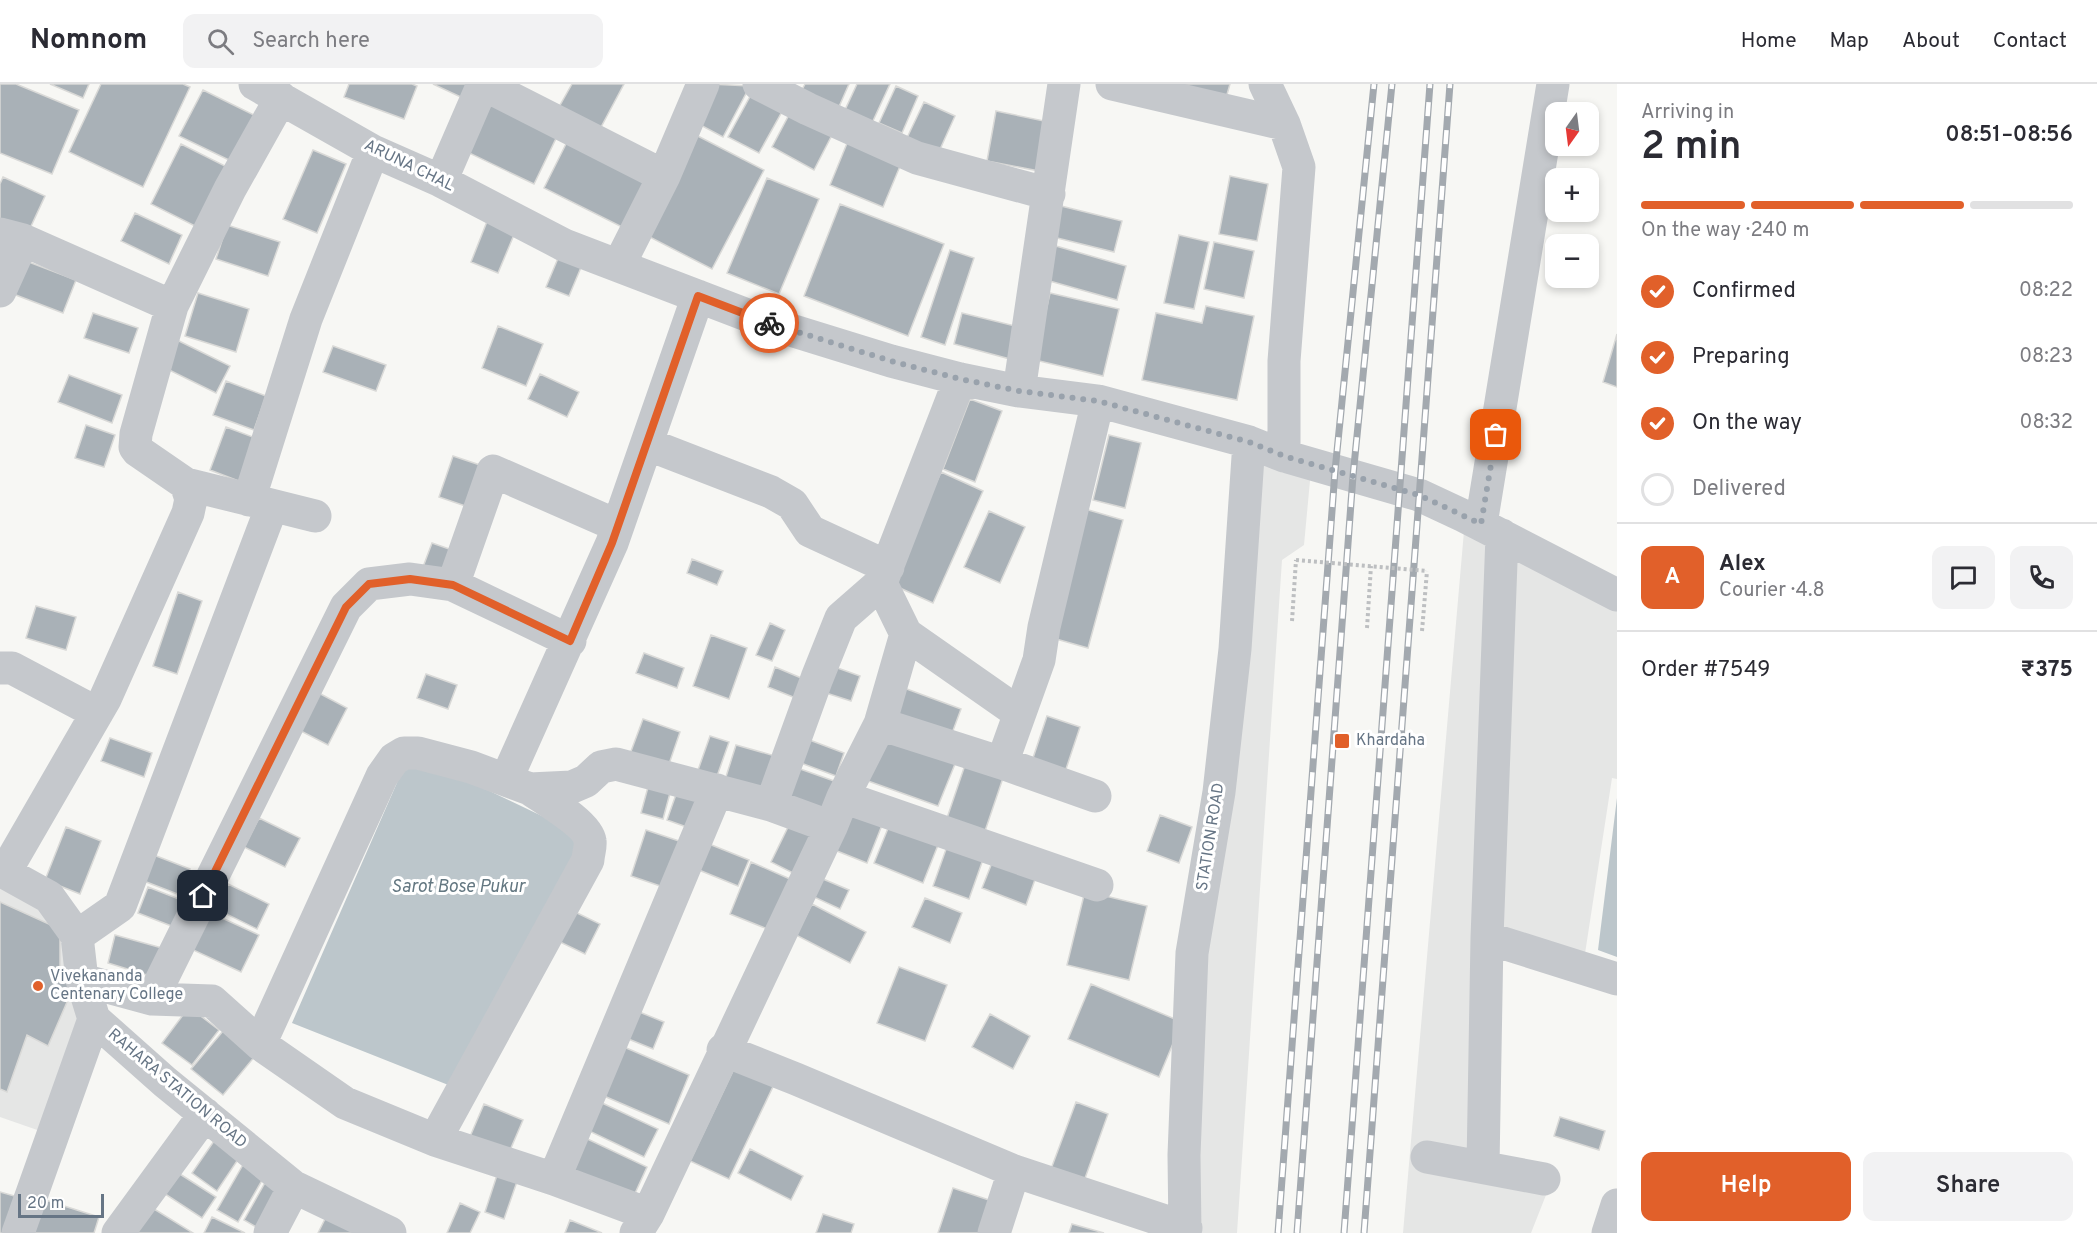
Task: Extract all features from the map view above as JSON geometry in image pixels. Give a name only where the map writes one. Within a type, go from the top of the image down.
[{"type":"street","points":[[441,181],[483,84],[664,176]]},
{"type":"street","points":[[619,265],[664,176],[703,84]]},
{"type":"street","points":[[759,84],[808,110],[917,158],[1049,194]]},
{"type":"street","points":[[1019,391],[1064,84]]},
{"type":"street","points":[[1112,84],[1284,124]]},
{"type":"street","points":[[1265,84],[1284,124],[1299,167],[1284,361],[1284,456]]},
{"type":"street","points":[[1483,1166],[1492,530],[1553,84]]},
{"type":"street","points":[[268,91],[230,189],[172,306],[136,434],[135,447],[148,460],[186,484],[315,516]]},
{"type":"street","name":"ARUNA CHAL","points":[[268,91],[373,151],[441,181],[564,245],[698,296],[779,326],[891,361],[1019,391],[1098,401],[1249,442],[1284,456],[1419,495],[1492,530],[1617,596]]},
{"type":"street","points":[[77,936],[120,906],[261,503],[306,319],[373,151]]},
{"type":"street","points":[[0,291],[11,237],[172,306]]},
{"type":"street","points":[[518,784],[570,641],[618,526],[698,296]]},
{"type":"street","points":[[771,805],[841,618],[885,575],[960,379]]},
{"type":"street","points":[[1002,762],[1039,660],[1044,627],[1098,401]]},
{"type":"street","name":"STATION ROAD","points":[[1185,1230],[1184,1155],[1192,953],[1219,792],[1235,649],[1249,442]]},
{"type":"street","points":[[647,444],[771,492],[792,504],[810,531],[885,575],[906,634],[1019,713]]},
{"type":"street","points":[[453,585],[493,471],[618,526]]},
{"type":"street","points":[[2,871],[97,713],[188,513],[191,499],[186,484]]},
{"type":"street","points":[[152,999],[346,607],[369,584],[410,579],[453,585],[570,641]]},
{"type":"street","points":[[82,980],[152,999],[212,1001],[260,1044],[345,1103],[435,1140],[554,1179],[642,1223],[831,827],[843,797],[880,724],[906,634]]},
{"type":"street","points":[[0,668],[12,668],[97,713]]},
{"type":"street","points":[[880,724],[1002,762],[1095,796]]},
{"type":"street","points":[[260,1044],[382,776],[394,759],[404,753],[418,753],[471,767],[518,784],[567,815],[585,830],[590,841],[588,860],[435,1140]]},
{"type":"street","points":[[518,784],[572,787],[586,781],[601,767],[616,764],[771,805],[831,827]]},
{"type":"street","points":[[554,1179],[717,790]]},
{"type":"street","points":[[843,797],[1097,885]]},
{"type":"street","name":"RAHARA STATION ROAD","points":[[2,871],[49,897],[77,936],[82,980],[94,1019],[165,1082],[294,1187],[390,1233]]},
{"type":"street","points":[[1487,938],[1617,979]]},
{"type":"street","points":[[18,1233],[94,1019]]},
{"type":"street","points":[[723,1050],[1014,1172],[1185,1230]]},
{"type":"street","points":[[118,1233],[205,1114]]},
{"type":"street","points":[[1427,1157],[1544,1179]]},
{"type":"street","points":[[994,1233],[1014,1172]]},
{"type":"street","points":[[270,1233],[294,1187]]},
{"type":"street","points":[[1608,1233],[1617,1205]]},
{"type":"path","points":[[1292,621],[1296,560],[1371,566],[1427,571],[1422,632]]},
{"type":"path","points":[[1367,628],[1371,566]]},
{"type":"shaded area","points":[[1257,453],[1311,470],[1304,545],[1282,560],[1237,1233],[1192,1233],[1202,957]]},
{"type":"shaded area","points":[[1464,531],[1617,605],[1617,779],[1612,778],[1584,960],[1476,935],[1480,1179],[1546,1195],[1531,1233],[1403,1233]]},
{"type":"shaded area","name":"Vivekananda Centenary College","points":[[0,881],[47,910],[69,945],[85,1027],[43,1132],[0,1117]]},
{"type":"water","name":"Sarot Bose Pukur","points":[[410,753],[590,839],[466,1092],[292,1023]]},
{"type":"water","points":[[1617,798],[1617,957],[1598,950]]},
{"type":"building","points":[[0,84],[16,84],[79,110],[52,174],[0,153]]},
{"type":"building","points":[[50,84],[89,84],[83,98]]},
{"type":"building","points":[[101,84],[183,84],[190,87],[143,187],[69,152]]},
{"type":"building","points":[[349,84],[412,84],[417,86],[404,119],[344,97]]},
{"type":"building","points":[[433,84],[473,84],[465,99]]},
{"type":"building","points":[[572,84],[624,84],[600,129],[559,107]]},
{"type":"building","points":[[710,84],[750,86],[723,137],[691,120]]},
{"type":"building","points":[[805,84],[849,84],[838,109],[801,92]]},
{"type":"building","points":[[857,84],[890,84],[872,123],[845,110]]},
{"type":"building","points":[[1169,84],[1230,84],[1226,98]]},
{"type":"building","points":[[896,86],[918,96],[902,133],[879,123]]},
{"type":"building","points":[[203,90],[256,116],[233,162],[179,136]]},
{"type":"building","points":[[753,91],[784,108],[759,153],[728,137]]},
{"type":"building","points":[[492,93],[562,126],[534,184],[465,151]]},
{"type":"building","points":[[924,102],[955,116],[937,156],[905,142]]},
{"type":"building","points":[[791,111],[833,133],[814,170],[772,147]]},
{"type":"building","points":[[996,111],[1049,122],[1039,171],[987,161]]},
{"type":"building","points":[[692,133],[764,170],[712,269],[640,232]]},
{"type":"building","points":[[570,136],[656,180],[630,231],[544,188]]},
{"type":"building","points":[[850,136],[903,159],[883,207],[830,185]]},
{"type":"building","points":[[181,144],[231,169],[201,229],[151,204]]},
{"type":"building","points":[[313,150],[346,164],[317,233],[283,219]]},
{"type":"building","points":[[1230,176],[1268,184],[1257,241],[1219,234]]},
{"type":"building","points":[[3,177],[45,196],[26,237],[0,226],[0,184]]},
{"type":"building","points":[[767,178],[819,199],[779,294],[727,273]]},
{"type":"building","points":[[840,204],[944,244],[908,336],[804,296]]},
{"type":"building","points":[[1057,205],[1122,221],[1114,252],[1049,236]]},
{"type":"building","points":[[135,213],[182,235],[169,264],[121,241]]},
{"type":"building","points":[[488,219],[516,230],[498,273],[471,262]]},
{"type":"building","points":[[227,225],[280,242],[268,276],[216,259]]},
{"type":"building","points":[[1179,235],[1209,242],[1194,309],[1164,303]]},
{"type":"building","points":[[1214,242],[1254,251],[1244,298],[1204,289]]},
{"type":"building","points":[[1056,246],[1126,266],[1117,300],[1046,280]]},
{"type":"building","points":[[950,250],[974,258],[945,345],[921,337]]},
{"type":"building","points":[[559,256],[582,265],[569,296],[546,287]]},
{"type":"building","points":[[21,259],[76,280],[63,313],[8,292]]},
{"type":"building","points":[[198,293],[249,309],[236,352],[185,336]]},
{"type":"building","points":[[1050,293],[1119,309],[1103,376],[1035,360]]},
{"type":"building","points":[[1206,306],[1254,316],[1237,400],[1142,380],[1156,313],[1202,323]]},
{"type":"building","points":[[93,313],[138,328],[129,353],[84,338]]},
{"type":"building","points":[[962,313],[1019,327],[1010,359],[954,344]]},
{"type":"building","points":[[498,326],[543,344],[526,386],[482,368]]},
{"type":"building","points":[[1617,334],[1617,387],[1603,382]]},
{"type":"building","points":[[177,340],[230,366],[216,393],[163,367]]},
{"type":"building","points":[[333,346],[386,365],[376,391],[323,372]]},
{"type":"building","points":[[540,374],[579,392],[567,417],[528,399]]},
{"type":"building","points":[[69,375],[122,395],[112,423],[58,402]]},
{"type":"building","points":[[226,381],[266,396],[254,430],[213,415]]},
{"type":"building","points":[[970,399],[1002,411],[975,482],[943,469]]},
{"type":"building","points":[[86,425],[115,435],[104,467],[75,458]]},
{"type":"building","points":[[226,427],[266,442],[249,485],[210,470]]},
{"type":"building","points":[[1109,435],[1141,443],[1125,508],[1093,500]]},
{"type":"building","points":[[453,456],[492,469],[477,510],[439,497]]},
{"type":"building","points":[[941,472],[983,491],[933,603],[891,584]]},
{"type":"building","points":[[1085,509],[1123,520],[1088,648],[1049,637]]},
{"type":"building","points":[[989,511],[1025,527],[1000,583],[964,567]]},
{"type":"building","points":[[432,543],[455,551],[444,583],[420,575]]},
{"type":"building","points":[[692,559],[723,571],[717,585],[687,573]]},
{"type":"building","points":[[178,592],[202,601],[177,674],[153,666]]},
{"type":"building","points":[[36,606],[76,617],[66,650],[26,638]]},
{"type":"building","points":[[770,623],[785,630],[772,661],[756,655]]},
{"type":"building","points":[[711,635],[747,648],[729,699],[693,686]]},
{"type":"building","points":[[644,653],[684,668],[677,688],[636,673]]},
{"type":"building","points":[[832,666],[860,676],[851,701],[823,692]]},
{"type":"building","points":[[775,667],[806,680],[798,699],[768,687]]},
{"type":"building","points":[[426,674],[457,685],[448,709],[417,698]]},
{"type":"building","points":[[904,688],[961,709],[951,736],[894,714]]},
{"type":"building","points":[[315,691],[347,708],[328,745],[295,728]]},
{"type":"building","points":[[1047,716],[1080,727],[1063,778],[1030,767]]},
{"type":"building","points":[[643,719],[680,732],[668,767],[630,754]]},
{"type":"building","points":[[710,736],[729,742],[716,779],[697,773]]},
{"type":"building","points":[[799,736],[844,753],[836,776],[790,759]]},
{"type":"building","points":[[884,737],[955,764],[938,806],[868,781]]},
{"type":"building","points":[[110,738],[152,753],[144,777],[101,761]]},
{"type":"building","points":[[736,745],[775,756],[763,795],[724,783]]},
{"type":"building","points":[[789,765],[834,781],[823,813],[778,797]]},
{"type":"building","points":[[965,765],[1003,778],[985,831],[947,818]]},
{"type":"building","points":[[651,776],[673,782],[663,819],[641,813]]},
{"type":"building","points":[[680,783],[707,793],[695,830],[667,820]]},
{"type":"building","points":[[852,802],[886,815],[867,863],[832,849]]},
{"type":"building","points":[[1160,815],[1192,827],[1179,863],[1147,851]]},
{"type":"building","points":[[893,816],[942,835],[923,883],[874,863]]},
{"type":"building","points":[[259,818],[300,838],[285,867],[244,847]]},
{"type":"building","points":[[792,819],[817,830],[795,874],[771,862]]},
{"type":"building","points":[[66,827],[101,841],[80,894],[45,880]]},
{"type":"building","points":[[646,830],[685,843],[669,889],[631,876]]},
{"type":"building","points":[[950,838],[986,851],[969,899],[933,886]]},
{"type":"building","points":[[704,842],[749,860],[738,886],[694,868]]},
{"type":"building","points":[[146,852],[190,869],[180,895],[136,878]]},
{"type":"building","points":[[995,855],[1038,871],[1026,905],[982,888]]},
{"type":"building","points":[[751,862],[790,879],[770,930],[730,914]]},
{"type":"building","points":[[823,879],[849,890],[840,909],[814,897]]},
{"type":"building","points":[[228,884],[269,904],[257,929],[216,909]]},
{"type":"building","points":[[148,887],[184,901],[174,927],[138,913]]},
{"type":"building","points":[[1085,891],[1147,906],[1129,980],[1067,965]]},
{"type":"building","points":[[925,898],[962,913],[950,943],[912,927]]},
{"type":"building","points":[[0,902],[60,929],[60,980],[74,986],[48,1046],[27,1035],[7,1092],[0,1089]]},
{"type":"building","points":[[812,904],[866,932],[850,963],[796,935]]},
{"type":"building","points":[[209,912],[259,935],[241,972],[191,949]]},
{"type":"building","points":[[575,912],[600,924],[585,954],[560,942]]},
{"type":"building","points":[[115,935],[162,948],[150,976],[108,963]]},
{"type":"building","points":[[899,967],[947,985],[925,1041],[877,1023]]},
{"type":"building","points":[[1091,984],[1182,1022],[1159,1077],[1068,1039]]},
{"type":"building","points":[[189,1007],[219,1030],[192,1065],[162,1043]]},
{"type":"building","points":[[632,1009],[664,1022],[653,1049],[621,1036]]},
{"type":"building","points":[[990,1014],[1030,1036],[1013,1069],[972,1047]]},
{"type":"building","points":[[229,1024],[260,1050],[223,1095],[191,1069]]},
{"type":"building","points":[[624,1047],[689,1075],[669,1124],[604,1096]]},
{"type":"building","points":[[740,1056],[779,1074],[729,1179],[690,1161]]},
{"type":"building","points":[[600,1102],[658,1129],[644,1157],[587,1130]]},
{"type":"building","points":[[1076,1102],[1108,1114],[1084,1181],[1051,1169]]},
{"type":"building","points":[[484,1104],[523,1120],[508,1155],[469,1139]]},
{"type":"building","points":[[1560,1117],[1605,1131],[1599,1150],[1554,1136]]},
{"type":"building","points":[[579,1135],[647,1167],[631,1202],[563,1170]]},
{"type":"building","points":[[214,1141],[239,1158],[217,1191],[192,1173]]},
{"type":"building","points":[[750,1149],[803,1176],[791,1200],[738,1173]]},
{"type":"building","points":[[244,1163],[265,1175],[238,1222],[217,1210]]},
{"type":"building","points":[[500,1166],[520,1173],[504,1219],[485,1212]]},
{"type":"building","points":[[172,1169],[216,1197],[202,1218],[159,1190]]},
{"type":"building","points":[[266,1181],[280,1189],[258,1228],[244,1220]]},
{"type":"building","points":[[953,1188],[1001,1204],[991,1233],[938,1233]]},
{"type":"building","points":[[0,1192],[18,1197],[8,1233],[0,1233]]},
{"type":"building","points":[[42,1199],[99,1217],[94,1233],[31,1233]]},
{"type":"building","points":[[460,1203],[480,1212],[470,1233],[447,1233]]},
{"type":"building","points":[[146,1204],[193,1233],[128,1233]]},
{"type":"building","points":[[328,1213],[369,1233],[318,1233]]},
{"type":"building","points":[[823,1214],[854,1224],[851,1233],[816,1233]]},
{"type":"building","points":[[212,1217],[245,1233],[204,1233]]},
{"type":"building","points":[[570,1220],[602,1233],[565,1233]]},
{"type":"building","points":[[1072,1224],[1104,1233],[1069,1233]]},
{"type":"railway","points":[[1278,1233],[1335,471],[1374,84]]},
{"type":"railway","points":[[1297,1233],[1353,476],[1392,84]]},
{"type":"railway","points":[[1344,1233],[1430,84]]},
{"type":"railway","points":[[1364,1233],[1450,84]]},
{"type":"way so far","points":[[769,323],[891,361],[960,379],[1019,391],[1098,401],[1249,442],[1284,456],[1419,495],[1481,524],[1496,435]]},
{"type":"place","name":"Khardaha","points":[[1342,741]]},
{"type":"place","name":"Vivekananda Centenary College","points":[[38,986]]},
{"type":"route","points":[[203,896],[346,607],[369,584],[410,579],[453,585],[570,641],[612,543],[698,296],[769,323]]}]
